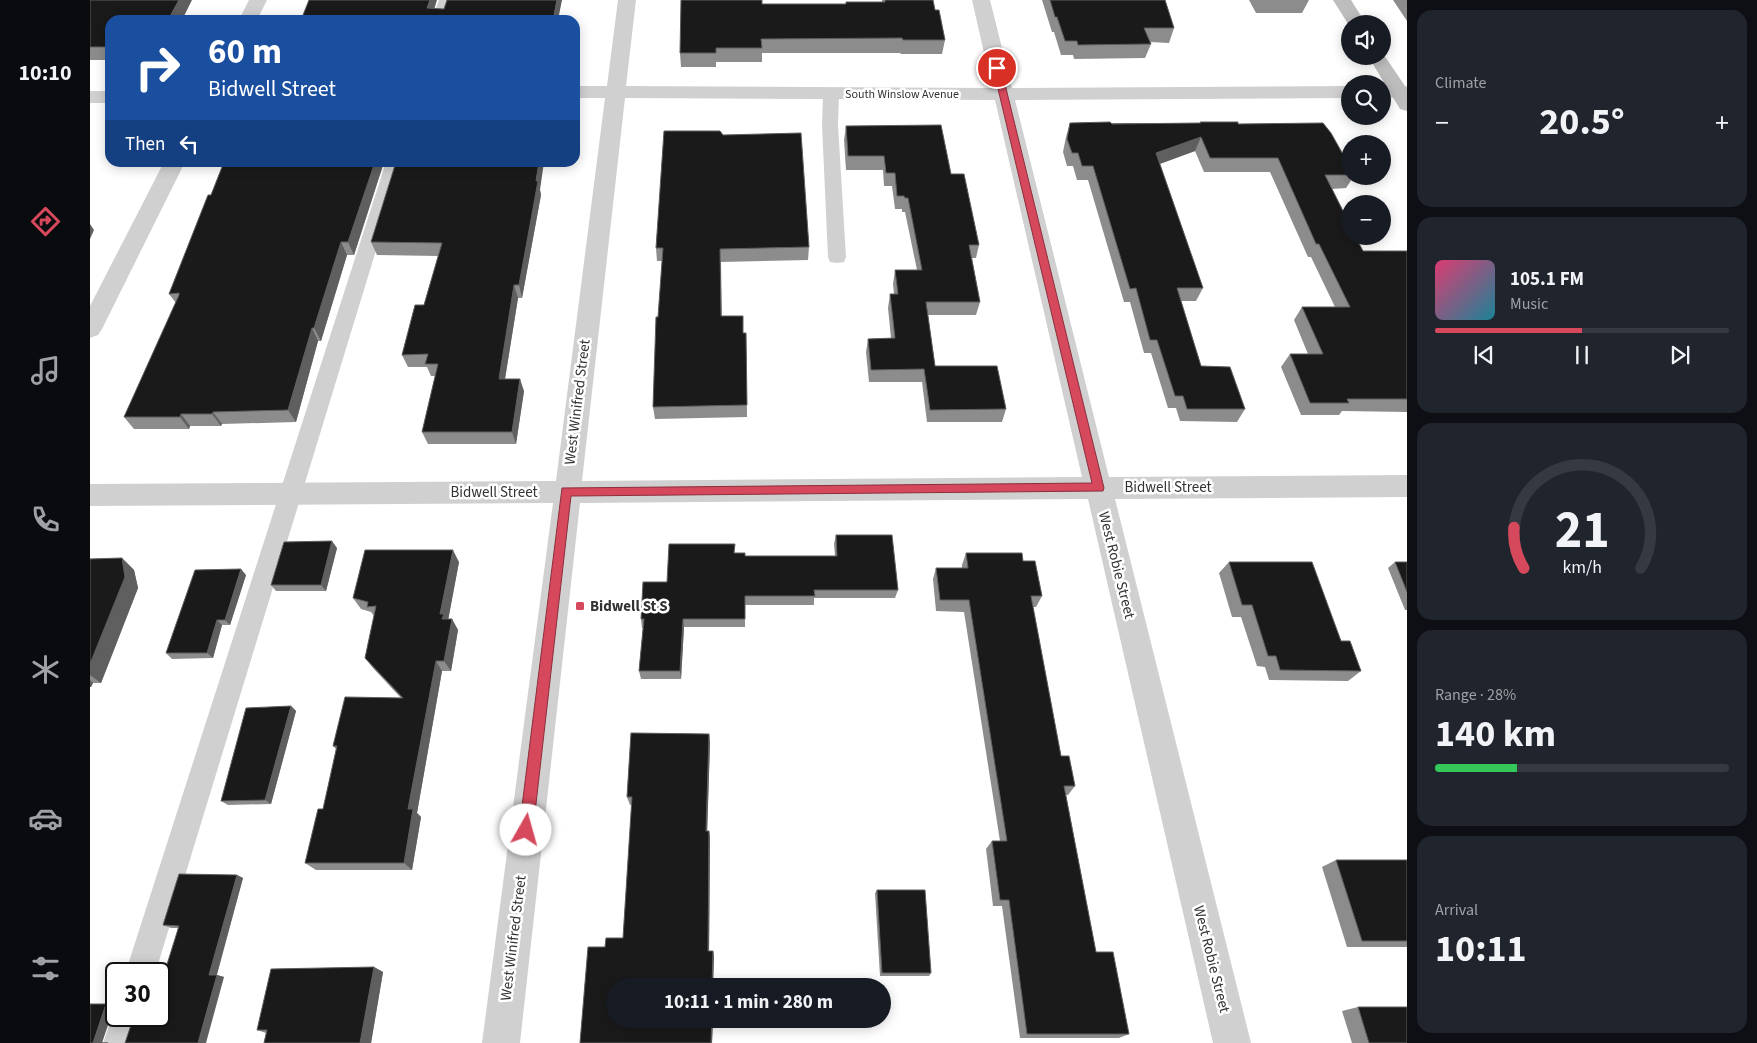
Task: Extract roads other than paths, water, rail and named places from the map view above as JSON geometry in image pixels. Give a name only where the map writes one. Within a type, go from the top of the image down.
[{"type":"street","points":[[250,15],[258,0]]},
{"type":"street","name":"West Winifred Street","points":[[501,1043],[566,492],[627,0]]},
{"type":"street","name":"West Robie Street","points":[[981,0],[1232,1043]]},
{"type":"street","points":[[1342,0],[1351,15]]},
{"type":"street","points":[[1382,65],[1399,95]]},
{"type":"street","name":"South Winslow Avenue","points":[[580,92],[1003,94],[1341,92]]},
{"type":"street","points":[[90,97],[105,97]]},
{"type":"street","points":[[90,329],[172,167]]},
{"type":"street","name":"Bidwell Street","points":[[90,495],[1407,486]]},
{"type":"lane","points":[[442,15],[446,0]]},
{"type":"lane","points":[[831,94],[830,125],[837,257]]},
{"type":"lane","points":[[144,962],[393,167]]},
{"type":"lane","points":[[118,1043],[123,1027]]},
{"type":"place","name":"Bidwell St S","points":[[580,606]]}]
